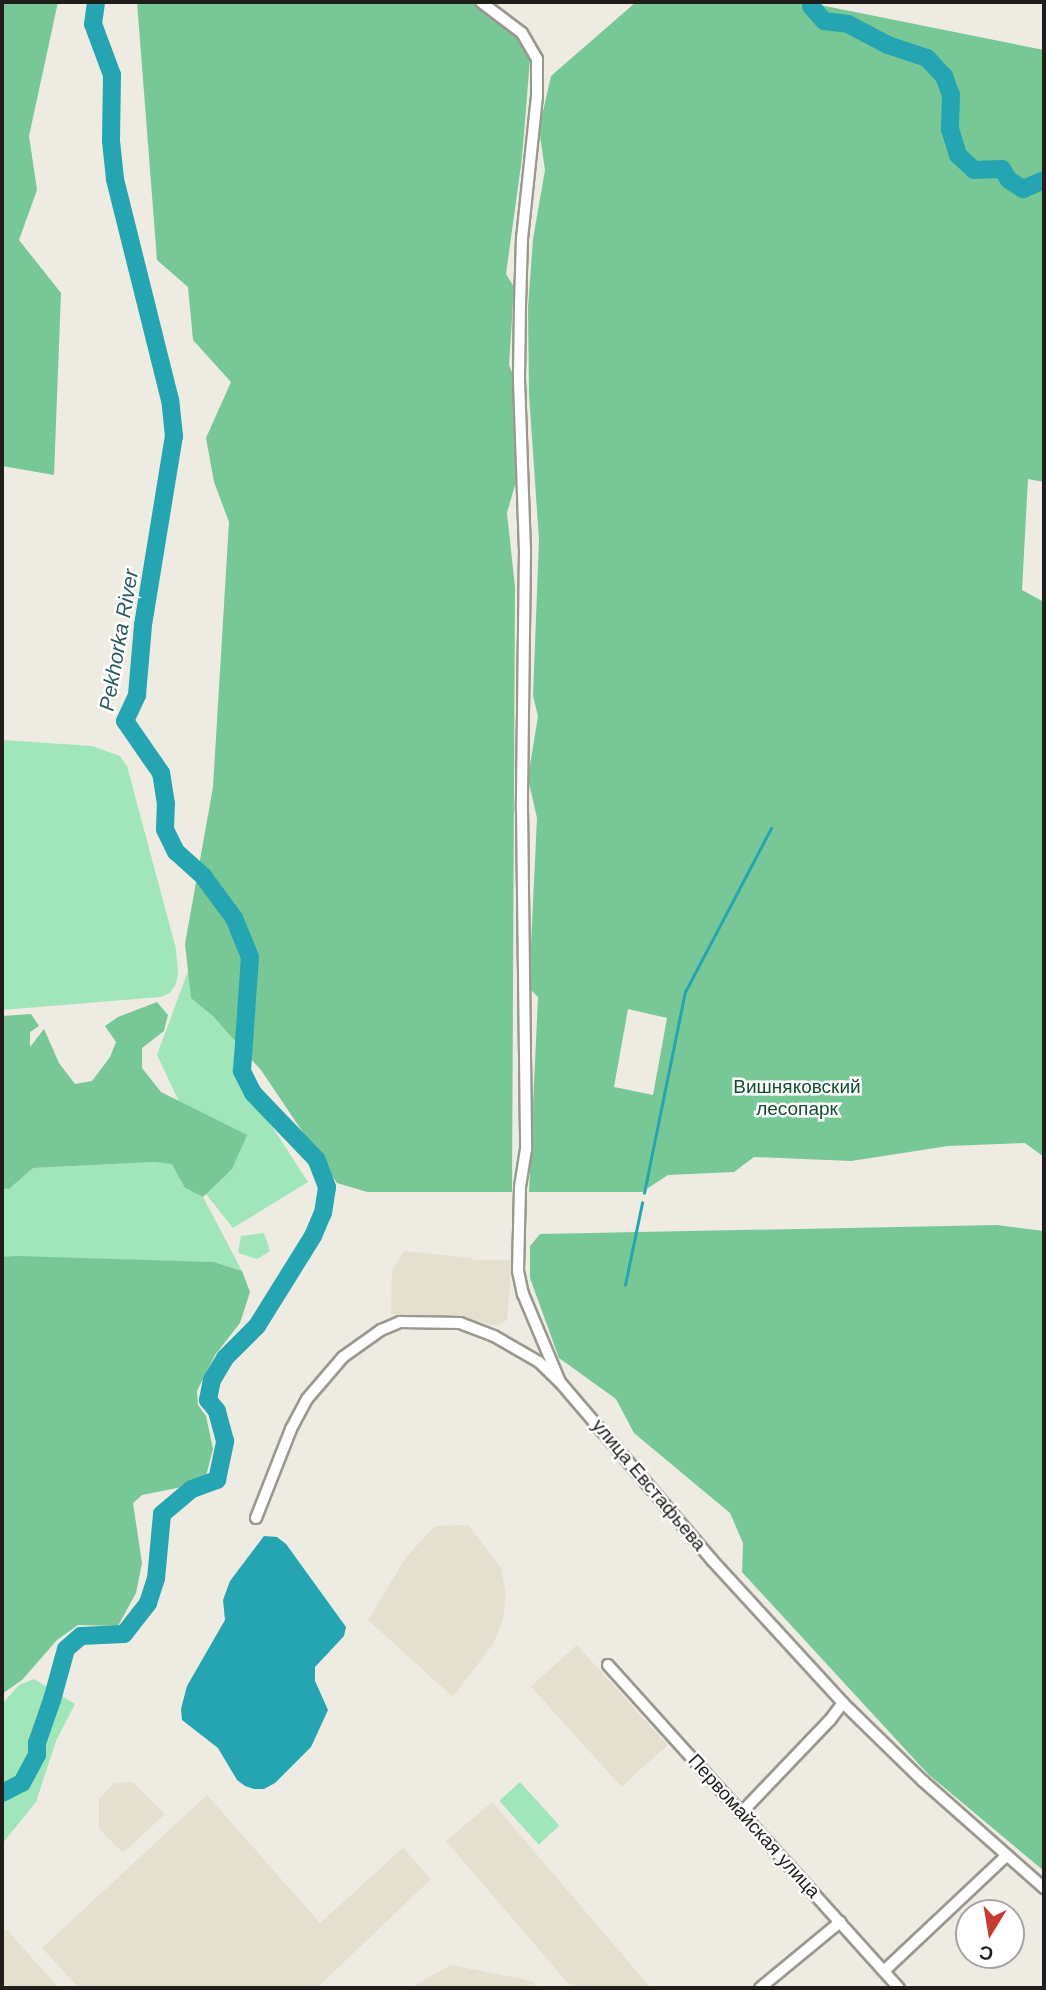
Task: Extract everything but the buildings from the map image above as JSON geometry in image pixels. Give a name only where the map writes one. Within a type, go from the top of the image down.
[{"type":"street","points":[[481,2],[522,33],[537,59],[537,96],[523,224],[520,305],[519,380],[525,549],[522,824],[526,1149],[520,1188],[518,1271],[523,1294],[560,1382]]},
{"type":"street","name":"улица Евстафьева","points":[[256,1518],[291,1429],[307,1399],[343,1357],[393,1324],[427,1320],[460,1323],[494,1336],[539,1363],[560,1382],[712,1560],[843,1703],[1006,1856],[1044,1888]]},
{"type":"street","name":"Первомайская улица","points":[[608,1665],[900,1988]]},
{"type":"street","points":[[741,1813],[843,1703]]},
{"type":"street","points":[[884,1971],[1006,1856]]},
{"type":"street","points":[[760,1988],[839,1922]]},
{"type":"shaded area","points":[[404,1251],[473,1260],[512,1260],[507,1320],[497,1326],[477,1321],[391,1314],[392,1270]]},
{"type":"shaded area","points":[[468,1525],[501,1568],[506,1594],[503,1619],[493,1644],[453,1697],[368,1620],[407,1556],[435,1526]]},
{"type":"shaded area","points":[[577,1645],[667,1745],[621,1787],[531,1686]]},
{"type":"shaded area","points":[[133,1782],[165,1814],[123,1853],[99,1829],[99,1799],[114,1783]]},
{"type":"shaded area","points":[[207,1795],[320,1923],[403,1848],[431,1879],[317,1988],[79,1988],[42,1948]]},
{"type":"shaded area","points":[[492,1802],[651,1988],[572,1988],[446,1841]]},
{"type":"shaded area","points":[[6,1929],[59,1988],[2,1988],[2,1933]]},
{"type":"shaded area","points":[[451,1965],[532,1981],[539,1988],[410,1988]]},
{"type":"green space","points":[[2,2],[58,2],[29,136],[37,190],[19,240],[61,293],[54,475],[2,466]]},
{"type":"green space","points":[[137,2],[475,2],[519,36],[530,59],[522,158],[506,274],[514,287],[509,365],[515,379],[519,471],[507,513],[515,587],[512,1192],[367,1192],[337,1183],[261,1070],[213,1016],[191,998],[185,944],[213,787],[229,522],[214,482],[206,438],[231,382],[193,340],[188,287],[157,260]]},
{"type":"green space","name":"Вишняковский лесопарк","points":[[636,2],[805,2],[1044,50],[1044,482],[1028,479],[1022,590],[1044,602],[1044,1157],[1025,1143],[948,1146],[851,1161],[754,1157],[734,1172],[668,1175],[642,1192],[529,1192],[538,997],[529,988],[537,818],[528,778],[538,716],[533,696],[539,540],[529,394],[528,308],[533,239],[545,170],[539,129],[551,76]],"holes":[[[628,1009],[667,1018],[653,1095],[614,1087]]]},
{"type":"green space","points":[[2,740],[92,746],[120,756],[127,766],[176,949],[178,973],[176,984],[170,993],[160,997],[2,1010]]},
{"type":"green space","points":[[198,944],[237,970],[234,1068],[308,1182],[233,1228],[198,1184],[181,1106],[157,1055]]},
{"type":"green space","points":[[157,1002],[168,1015],[164,1031],[142,1048],[142,1068],[161,1092],[247,1135],[232,1169],[203,1197],[185,1188],[172,1164],[154,1162],[33,1168],[9,1189],[2,1188],[2,1016],[31,1014],[39,1026],[30,1032],[30,1047],[44,1029],[59,1063],[75,1084],[92,1081],[110,1057],[116,1042],[105,1026],[118,1017]]},
{"type":"green space","points":[[172,1163],[185,1188],[203,1197],[242,1271],[214,1262],[2,1257],[2,1188],[10,1188],[33,1168]]},
{"type":"green space","points":[[997,1225],[1044,1231],[1044,1871],[928,1774],[742,1572],[743,1543],[730,1513],[634,1433],[616,1399],[559,1358],[530,1278],[530,1246],[540,1234]]},
{"type":"green space","points":[[264,1233],[270,1251],[257,1259],[238,1253],[241,1236]]},
{"type":"green space","points":[[2,1257],[214,1262],[242,1271],[250,1292],[240,1323],[215,1355],[197,1391],[198,1405],[206,1416],[213,1449],[206,1476],[187,1486],[142,1495],[133,1503],[142,1563],[136,1593],[118,1626],[78,1625],[57,1640],[22,1680],[2,1694]]},
{"type":"green space","points":[[34,1679],[75,1704],[56,1741],[36,1802],[2,1844],[2,1704],[19,1685]]},
{"type":"green space","points":[[520,1782],[559,1826],[539,1845],[499,1801]]},
{"type":"water","points":[[264,1536],[277,1537],[286,1544],[346,1627],[344,1636],[315,1667],[315,1681],[328,1710],[311,1747],[275,1783],[264,1789],[254,1789],[237,1780],[218,1748],[182,1720],[181,1709],[187,1686],[225,1620],[223,1600],[230,1581]]},
{"type":"waterway","name":"Pekhorka River","points":[[2,1793],[22,1783],[37,1755],[37,1743],[66,1649],[81,1636],[124,1634],[148,1603],[156,1579],[162,1514],[192,1489],[217,1480],[225,1441],[217,1411],[208,1400],[212,1380],[225,1358],[257,1326],[313,1236],[323,1213],[327,1187],[316,1159],[253,1093],[242,1071],[250,957],[234,918],[203,876],[176,852],[165,829],[166,804],[161,773],[125,721],[137,695],[143,625],[174,436],[170,400],[115,179],[111,140],[112,75],[93,24],[96,2]]},
{"type":"waterway","points":[[811,2],[811,6],[824,21],[848,24],[888,45],[927,58],[944,76],[951,95],[950,129],[958,155],[974,170],[1002,169],[1009,180],[1023,189],[1044,180]]},
{"type":"waterway","points":[[644,1193],[685,992],[771,828]]},
{"type":"waterway","points":[[625,1285],[642,1203]]}]
